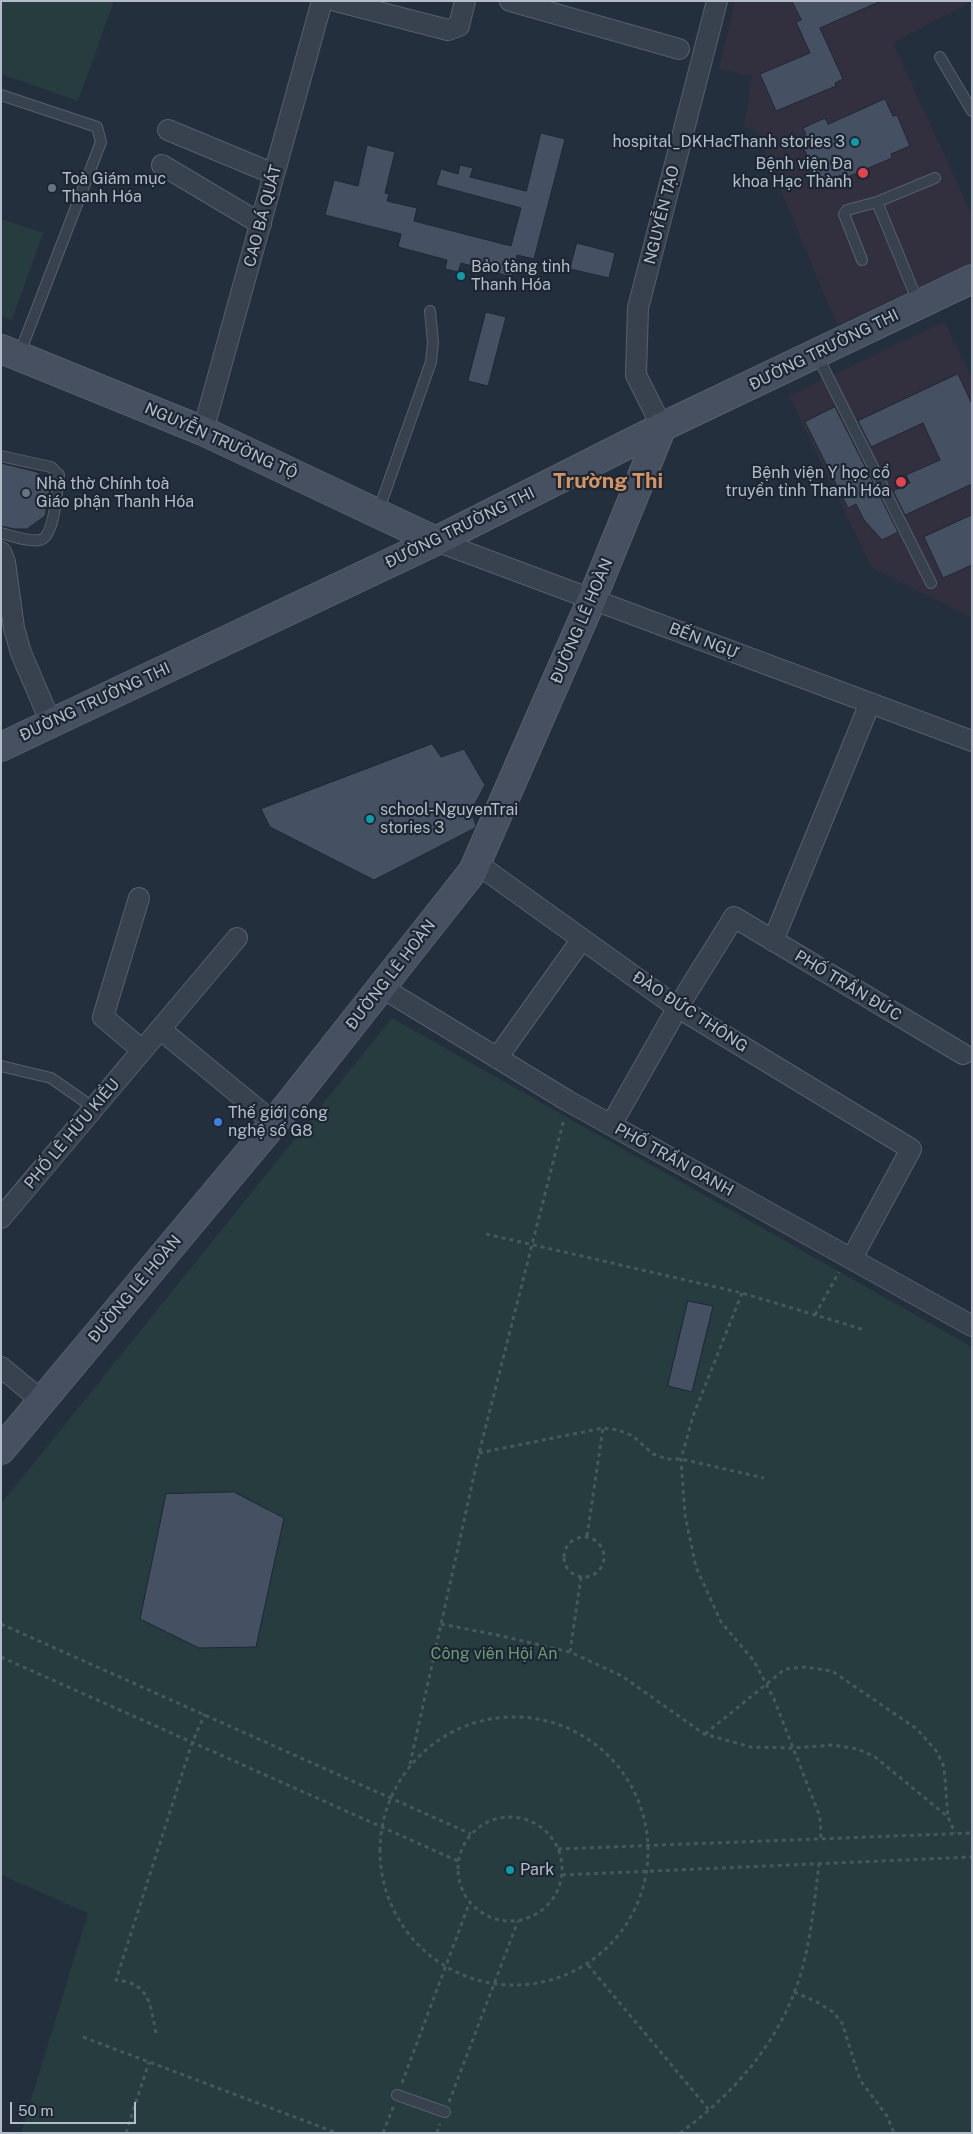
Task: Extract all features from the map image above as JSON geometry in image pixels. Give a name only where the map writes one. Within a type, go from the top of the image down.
[{"type":"street","name":"CAO BÁ QUÁT","points":[[203,431],[322,1]]},
{"type":"street","points":[[336,1],[448,30],[459,26],[466,1]]},
{"type":"street","points":[[510,1],[679,49]]},
{"type":"street","name":"NGUYỄN TẠO","points":[[662,427],[636,375],[638,308],[717,1]]},
{"type":"street","points":[[168,130],[274,174]]},
{"type":"street","points":[[162,164],[260,224]]},
{"type":"street","name":"ĐƯỜNG TRƯỜNG THI","points":[[1,747],[436,541],[662,427],[972,279]]},
{"type":"street","name":"NGUYỄN TRƯỜNG TỘ","points":[[10,352],[203,431],[436,541]]},
{"type":"street","name":"ĐƯỜNG LÊ HOÀN","points":[[1,1450],[274,1123],[473,872],[592,599],[662,427]]},
{"type":"street","name":"BẾN NGỰ","points":[[436,541],[972,741]]},
{"type":"street","points":[[1,552],[5,562],[8,599],[16,636],[51,723]]},
{"type":"street","points":[[773,941],[870,703]]},
{"type":"street","name":"ĐÀO ĐỨC THÔNG","points":[[476,863],[678,1007],[911,1150],[850,1257]]},
{"type":"street","points":[[139,898],[103,1016],[142,1050]]},
{"type":"street","name":"PHỐ TRẦN ĐỨC","points":[[678,1007],[734,917],[963,1054]]},
{"type":"street","name":"PHỐ LÊ HỮU KIỀU","points":[[1,1218],[237,938]]},
{"type":"street","points":[[497,1058],[582,939]]},
{"type":"street","name":"PHỐ TRẦN OANH","points":[[381,987],[568,1101],[972,1326]]},
{"type":"street","points":[[611,1125],[678,1007]]},
{"type":"street","points":[[160,1030],[274,1123]]},
{"type":"street","points":[[1,1367],[42,1401]]},
{"type":"lane","points":[[940,57],[972,111]]},
{"type":"lane","points":[[1,95],[97,128],[101,142],[10,352]]},
{"type":"lane","points":[[862,260],[844,214],[847,210],[877,202],[934,178]]},
{"type":"lane","points":[[877,202],[919,303]]},
{"type":"lane","points":[[378,512],[431,362],[434,342],[430,311]]},
{"type":"lane","points":[[817,354],[932,583]]},
{"type":"lane","points":[[1,456],[51,467],[59,475],[50,533],[42,540],[32,540],[1,533]]},
{"type":"lane","points":[[1,1066],[51,1078],[94,1108]]},
{"type":"lane","points":[[398,2095],[445,2112]]},
{"type":"path","points":[[410,1764],[442,1736],[481,1720],[524,1716],[565,1726],[602,1747],[630,1779],[646,1818],[648,1871],[641,1901],[619,1937],[588,1964],[550,1981],[508,1986],[467,1977],[431,1957],[403,1927],[385,1891],[379,1850],[382,1827],[390,1798],[410,1764],[479,1453],[568,1101]]},
{"type":"path","points":[[486,1234],[742,1293],[865,1330]]},
{"type":"path","points":[[815,1315],[850,1257]]},
{"type":"path","points":[[742,1293],[693,1416],[682,1459],[685,1515],[696,1567],[721,1622],[754,1661],[766,1684],[820,1817],[821,1839]]},
{"type":"path","points":[[479,1453],[603,1428],[618,1430],[633,1436],[653,1454],[667,1459],[682,1459],[764,1478]]},
{"type":"path","points":[[587,1536],[603,1428]]},
{"type":"path","points":[[587,1536],[598,1542],[604,1553],[604,1560],[603,1566],[594,1575],[581,1577],[576,1576],[566,1567],[564,1554],[566,1548],[574,1539],[587,1536]]},
{"type":"path","points":[[570,1652],[581,1577]]},
{"type":"path","points":[[1,1624],[471,1834]]},
{"type":"path","points":[[441,1624],[570,1652],[622,1676],[704,1734],[750,1746],[793,1748],[833,1745],[858,1749],[875,1757],[948,1817]]},
{"type":"path","points":[[1,1657],[458,1862]]},
{"type":"path","points":[[704,1734],[785,1669],[805,1667],[832,1671],[917,1729],[937,1752],[944,1768],[948,1817],[955,1833]]},
{"type":"path","points":[[156,2033],[146,1994],[132,1982],[116,1980],[192,1742],[205,1714]]},
{"type":"path","points":[[505,1817],[522,1818],[537,1824],[550,1835],[558,1849],[562,1862],[562,1875],[559,1888],[543,1910],[518,1921],[491,1919],[469,1904],[461,1890],[457,1873],[464,1842],[471,1834],[489,1820],[505,1817]]},
{"type":"path","points":[[558,1849],[972,1833]]},
{"type":"path","points":[[562,1875],[972,1857]]},
{"type":"path","points":[[680,2133],[710,2111],[742,2080],[768,2045],[794,1992],[804,1962],[819,1864]]},
{"type":"path","points":[[383,2133],[469,1904]]},
{"type":"path","points":[[437,2133],[518,1921]]},
{"type":"path","points":[[588,1964],[710,2111]]},
{"type":"path","points":[[794,1992],[833,2012],[842,2023],[860,2080],[886,2116],[894,2133]]},
{"type":"path","points":[[83,2037],[337,2133]]},
{"type":"path","points":[[126,2133],[149,2062]]},
{"type":"shaded area","name":"Bệnh viện Đa khoa Hạc Thành","points":[[735,1],[972,1],[893,43],[972,216],[972,263],[837,325],[756,130],[744,127],[752,76],[719,69]]},
{"type":"shaded area","name":"Bệnh viện Y học cổ truyền tỉnh Thanh Hóa","points":[[944,322],[972,379],[972,617],[872,568],[789,396]]},
{"type":"green space","points":[[1,1],[114,1],[78,101],[1,74]]},
{"type":"green space","points":[[1,219],[43,233],[12,320],[1,316]]},
{"type":"green space","name":"Công viên Hội An","points":[[392,1018],[972,1347],[972,2133],[21,2133],[88,1913],[1,1875],[1,1504]]},
{"type":"building","points":[[792,1],[881,1],[820,28],[843,79],[835,83],[836,86],[776,111],[760,74],[810,53],[796,22],[801,20]]},
{"type":"building","name":"hospital_DKHacThanh stories 3","points":[[885,99],[893,116],[897,115],[910,146],[891,154],[892,158],[843,179],[841,175],[820,185],[799,138],[806,134],[803,128],[825,118],[828,124]]},
{"type":"building","points":[[541,133],[565,139],[534,259],[517,255],[512,277],[461,263],[458,272],[445,269],[447,260],[398,247],[401,234],[325,215],[334,180],[358,186],[367,145],[395,152],[385,193],[389,194],[387,201],[417,208],[414,221],[511,246],[521,208],[436,185],[441,169],[458,174],[460,165],[473,168],[470,177],[526,191]]},
{"type":"building","points":[[577,243],[615,253],[609,278],[570,269]]},
{"type":"building","points":[[486,312],[506,317],[488,386],[468,381]]},
{"type":"building","points":[[958,374],[972,404],[972,484],[905,515],[893,491],[910,483],[906,475],[940,460],[923,423],[871,447],[858,421]]},
{"type":"building","points":[[835,407],[898,532],[882,540],[864,520],[856,504],[848,508],[805,422]]},
{"type":"building","name":"Nhà thờ Chính toà Giáo phận Thanh Hóa","points":[[1,463],[37,472],[46,480],[50,488],[45,516],[27,529],[1,526]]},
{"type":"building","points":[[972,515],[972,565],[943,578],[924,537]]},
{"type":"building","name":"school-NguyenTrai stories 3","points":[[432,744],[441,757],[464,749],[485,785],[471,811],[476,826],[374,880],[270,827],[261,809]]},
{"type":"building","points":[[688,1301],[713,1306],[692,1392],[668,1386]]},
{"type":"building","points":[[234,1492],[284,1518],[256,1647],[199,1648],[140,1619],[166,1494]]},
{"type":"place","name":"hospital_DKHacThanh stories 3","points":[[855,142]]},
{"type":"place","name":"Bệnh viện Đa khoa Hạc Thành","points":[[863,173]]},
{"type":"place","name":"Toà Giám mục Thanh Hóa","points":[[52,188]]},
{"type":"place","name":"Bảo tàng tỉnh Thanh Hóa","points":[[461,276]]},
{"type":"place","name":"Bệnh viện Y học cổ truyền tỉnh Thanh Hóa","points":[[901,482]]},
{"type":"place","name":"Nhà thờ Chính toà Giáo phận Thanh Hóa","points":[[26,493]]},
{"type":"place","name":"school-NguyenTrai stories 3","points":[[370,819]]},
{"type":"place","name":"Thế giới công nghệ số G8","points":[[218,1122]]},
{"type":"place","name":"Park","points":[[510,1870]]},
{"type":"district","name":"Trường Thi","points":[[608,482]]}]
